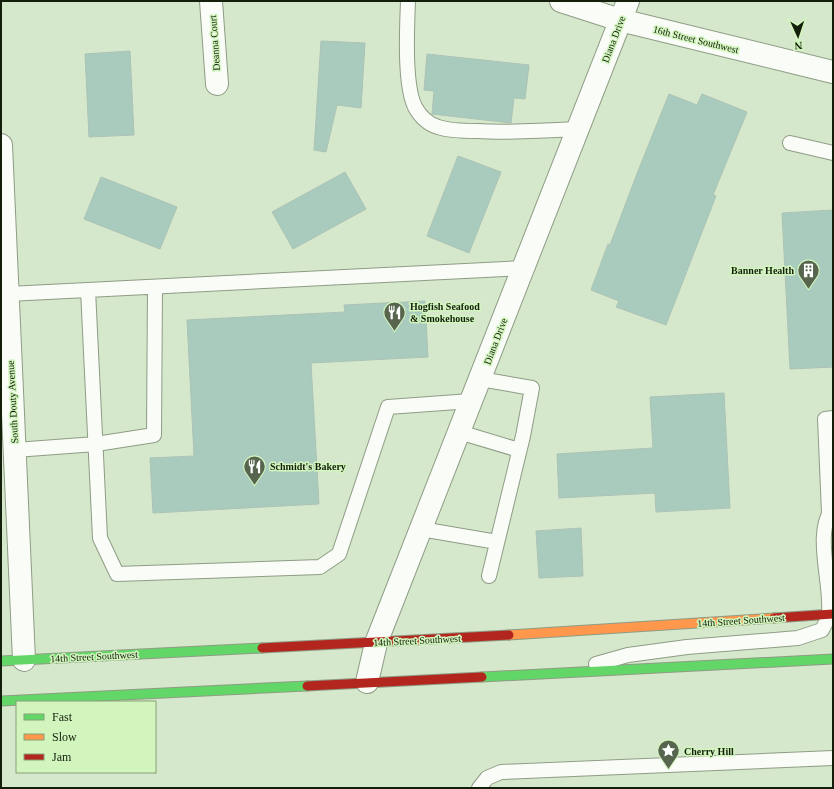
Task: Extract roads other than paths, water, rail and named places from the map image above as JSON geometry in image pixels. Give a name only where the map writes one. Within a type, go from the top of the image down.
[{"type":"main road","name":"14th Street Southwest","points":[[1,661],[376,643],[831,615]]},
{"type":"main road","points":[[1,701],[833,659]]},
{"type":"street","name":"Deanna Court","points":[[211,1],[217,84]]},
{"type":"street","name":"16th Street Southwest","points":[[561,1],[624,10],[833,72]]},
{"type":"street","name":"Diana Drive","points":[[367,682],[376,643],[624,10]]},
{"type":"street","name":"South Douty Avenue","points":[[1,145],[24,660]]},
{"type":"lane","points":[[408,1],[408,63],[410,87],[415,107],[425,121],[437,127],[454,130],[537,132],[578,129]]},
{"type":"lane","points":[[790,143],[833,153]]},
{"type":"lane","points":[[8,294],[523,268]]},
{"type":"lane","points":[[15,450],[96,444],[154,435],[155,287]]},
{"type":"lane","points":[[88,290],[100,538],[117,574],[320,568],[339,554],[388,407],[471,401]]},
{"type":"lane","points":[[480,379],[532,388],[489,576]]},
{"type":"lane","points":[[566,672],[635,654],[687,647],[798,638],[822,630],[831,615],[824,531],[831,511],[825,419],[833,418]]},
{"type":"lane","points":[[459,432],[519,450]]},
{"type":"lane","points":[[421,529],[497,542]]},
{"type":"lane","points":[[479,788],[487,778],[501,772],[833,758]]},
{"type":"place","name":"Banner Health","points":[[809,290]]},
{"type":"place","name":"Hogfish Seafood & Smokehouse","points":[[395,332]]},
{"type":"place","name":"Schmidt's Bakery","points":[[255,486]]},
{"type":"place","name":"Cherry Hill","points":[[668,770]]}]
